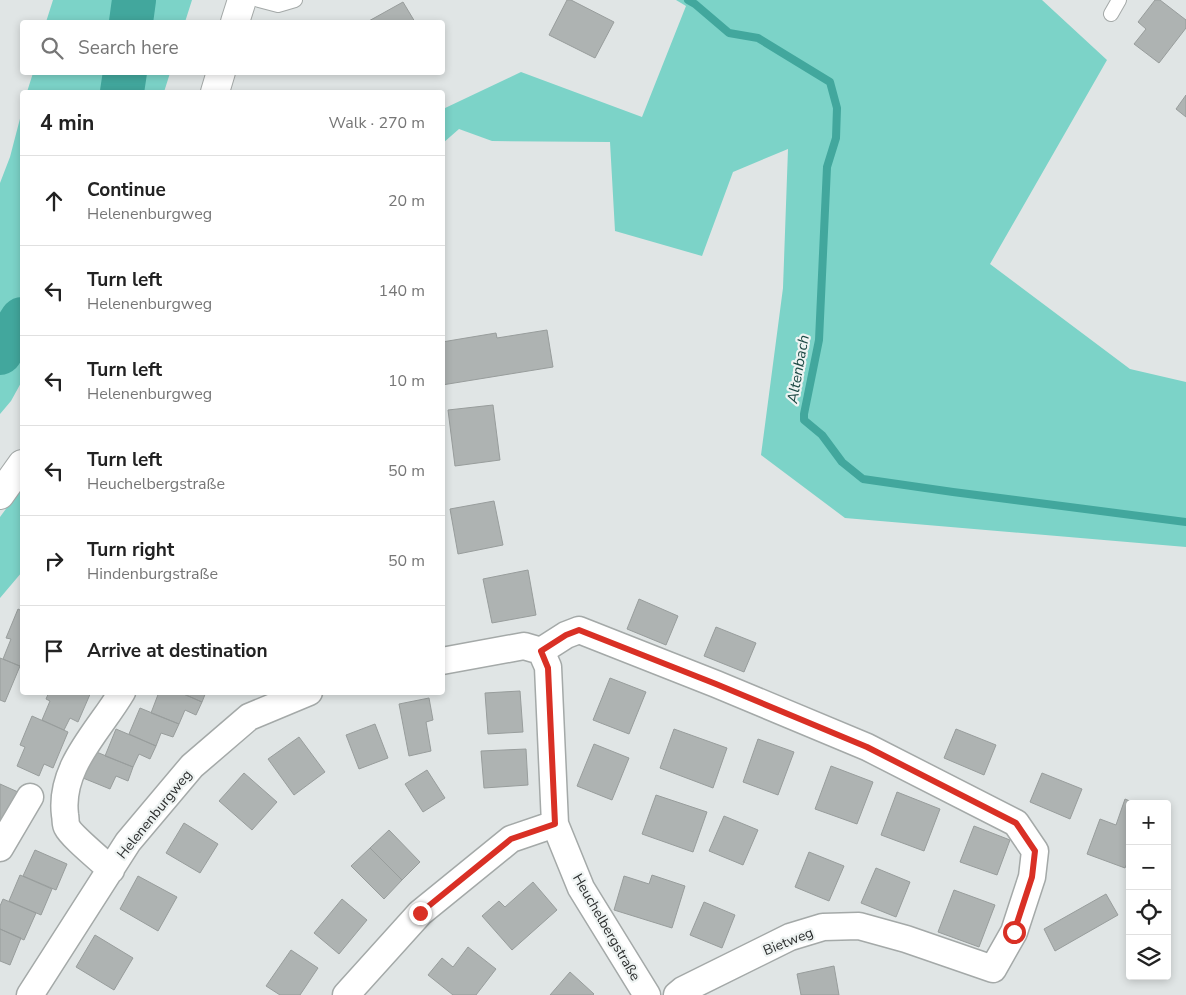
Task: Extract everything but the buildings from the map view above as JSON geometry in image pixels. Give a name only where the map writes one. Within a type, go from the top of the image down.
[{"type":"main road","points":[[237,20],[242,0]]},
{"type":"main road","points":[[215,90],[220,75]]},
{"type":"main road","points":[[0,495],[20,467]]},
{"type":"street","name":"Bietweg","points":[[541,651],[566,635],[579,630],[716,684],[867,747],[1016,823],[1035,851],[1032,877],[1014,932],[993,968],[906,939],[859,926],[823,927],[790,937],[683,990],[677,995]]},
{"type":"street","points":[[445,660],[524,646],[541,651]]},
{"type":"street","name":"Heuchelbergstraße","points":[[541,651],[548,668],[555,824],[581,888],[647,995]]},
{"type":"street","points":[[111,870],[84,846],[67,827],[64,805],[65,788],[83,748],[120,695]]},
{"type":"street","name":"Helenenburgweg","points":[[30,995],[128,842],[192,766],[249,717],[300,695]]},
{"type":"street","points":[[0,848],[30,797]]},
{"type":"street","points":[[346,995],[427,907],[511,839],[555,824]]},
{"type":"lane","points":[[259,0],[278,5],[295,0]]},
{"type":"lane","points":[[1111,14],[1119,0]]},
{"type":"green space","points":[[53,0],[192,0],[186,20],[47,20]]},
{"type":"green space","points":[[676,0],[1042,0],[1107,60],[990,264],[1130,369],[1186,382],[1186,547],[845,518],[761,455],[783,288],[788,149],[733,172],[702,256],[615,231],[610,142],[492,141],[459,129],[445,141],[445,108],[521,72],[642,117],[686,6]]},
{"type":"green space","points":[[32,75],[169,75],[165,90],[28,90]]},
{"type":"green space","points":[[20,119],[20,385],[11,401],[0,414],[0,183],[10,157]]},
{"type":"green space","points":[[20,490],[20,574],[0,598],[0,517]]},
{"type":"waterway","points":[[131,20],[134,0]]},
{"type":"waterway","name":"Altenbach","points":[[688,0],[729,33],[758,38],[830,82],[837,108],[836,138],[827,167],[819,340],[804,420],[822,435],[842,462],[863,479],[1186,522]]},
{"type":"waterway","points":[[122,90],[125,75]]},
{"type":"waterway","points":[[0,353],[20,322]]},
{"type":"route","points":[[420,913],[511,839],[555,824],[548,668],[541,651],[566,635],[579,630],[716,684],[867,747],[1016,823],[1035,851],[1032,877],[1014,932]]}]
